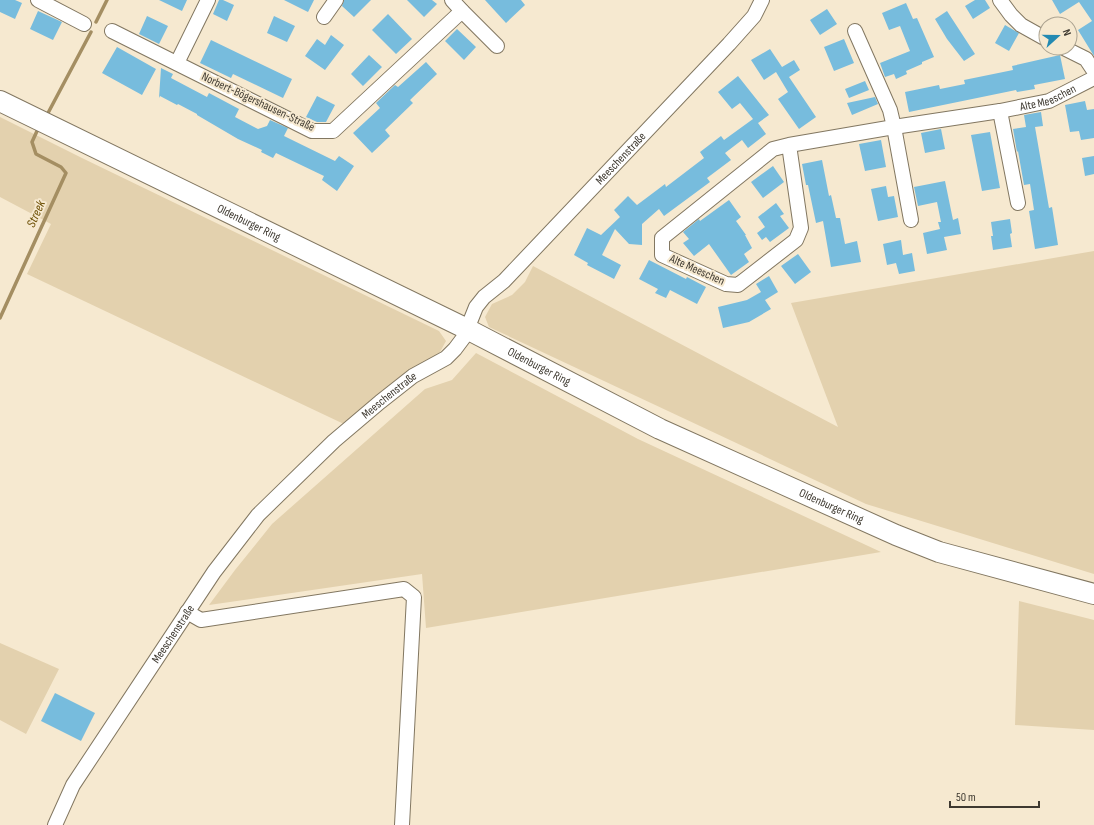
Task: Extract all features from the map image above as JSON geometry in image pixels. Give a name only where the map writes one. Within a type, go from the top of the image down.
[{"type":"main road","name":"Oldenburger Ring","points":[[0,101],[467,329],[660,429],[896,535],[939,552],[1094,594]]},
{"type":"street","points":[[38,0],[84,24]]},
{"type":"street","points":[[177,63],[208,0]]},
{"type":"street","points":[[324,18],[336,0]]},
{"type":"street","points":[[452,0],[497,46]]},
{"type":"street","name":"Meeschenstraße","points":[[55,825],[73,785],[214,572],[258,515],[334,441],[380,402],[413,376],[446,358],[455,349],[464,337],[476,307],[484,297],[504,281],[729,44],[754,16],[762,0]]},
{"type":"street","points":[[1000,0],[1021,26],[1038,34]]},
{"type":"street","name":"Norbert-Bögershausen-Straße","points":[[112,31],[312,131],[333,131],[462,11]]},
{"type":"street","points":[[855,32],[890,110],[911,220]]},
{"type":"street","points":[[1078,55],[1086,59],[1094,71]]},
{"type":"street","name":"Alte Meeschen","points":[[789,145],[801,228],[796,240],[738,285],[726,284],[662,255],[662,238],[773,149],[789,145],[894,127],[1000,111],[1049,101],[1094,78]]},
{"type":"street","points":[[1000,111],[1018,203]]},
{"type":"street","points":[[187,612],[201,620],[404,589],[414,597],[402,825]]},
{"type":"shaded area","points":[[0,117],[439,331],[446,341],[440,352],[430,360],[415,367],[398,378],[346,425],[27,274],[51,224],[0,197]]},
{"type":"shaded area","points":[[1094,251],[1094,574],[866,504],[489,327],[485,317],[492,304],[512,295],[525,282],[533,266],[838,427],[791,303]]},
{"type":"shaded area","points":[[476,353],[638,439],[881,552],[426,628],[422,574],[209,605],[272,524],[425,389],[452,380]]},
{"type":"shaded area","points":[[1019,601],[1094,620],[1094,730],[1015,725]]},
{"type":"shaded area","points":[[0,643],[59,669],[26,734],[0,720]]},
{"type":"building","points":[[0,0],[15,0],[22,3],[15,19],[0,12]]},
{"type":"building","points":[[159,0],[187,0],[182,11]]},
{"type":"building","points":[[219,0],[223,0],[234,5],[227,21],[213,14]]},
{"type":"building","points":[[284,0],[314,0],[308,12]]},
{"type":"building","points":[[344,0],[371,0],[354,17],[342,6]]},
{"type":"building","points":[[407,0],[432,0],[437,4],[424,17]]},
{"type":"building","points":[[485,0],[521,0],[525,5],[506,23]]},
{"type":"building","points":[[975,0],[985,0],[990,8],[973,19],[965,6]]},
{"type":"building","points":[[1052,0],[1094,0],[1094,56],[1078,30],[1092,21],[1079,2],[1060,14]]},
{"type":"building","points":[[906,3],[913,19],[917,18],[934,57],[906,71],[907,74],[896,79],[894,74],[885,77],[880,63],[910,51],[900,26],[889,30],[882,13]]},
{"type":"building","points":[[827,9],[837,24],[820,35],[810,20]]},
{"type":"building","points":[[38,11],[62,22],[53,40],[30,29]]},
{"type":"building","points":[[947,11],[975,54],[964,61],[947,39],[935,19]]},
{"type":"building","points":[[388,14],[412,39],[396,54],[372,30]]},
{"type":"building","points":[[147,16],[168,26],[159,44],[139,34]]},
{"type":"building","points":[[274,16],[295,26],[287,42],[267,33]]},
{"type":"building","points":[[1005,25],[1019,33],[1009,51],[995,43]]},
{"type":"building","points":[[457,29],[476,47],[464,60],[445,41]]},
{"type":"building","points":[[331,35],[344,45],[325,70],[305,56],[317,39],[325,45]]},
{"type":"building","points":[[844,39],[854,63],[834,71],[824,47]]},
{"type":"building","points":[[211,40],[292,79],[283,98],[233,74],[231,78],[200,63]]},
{"type":"building","points":[[117,47],[156,69],[142,95],[102,73]]},
{"type":"building","points":[[770,49],[782,67],[794,60],[800,70],[789,77],[816,117],[799,129],[778,99],[788,92],[776,72],[764,80],[751,60]]},
{"type":"building","points":[[369,55],[382,67],[363,86],[351,74]]},
{"type":"building","points":[[1060,56],[1065,79],[1034,85],[1035,89],[1017,92],[1016,90],[909,112],[905,92],[939,85],[940,89],[965,84],[964,80],[1013,70],[1012,66]]},
{"type":"building","points":[[426,62],[437,74],[410,100],[413,103],[385,130],[390,136],[372,153],[353,133],[380,108],[376,103],[395,85],[398,87]]},
{"type":"building","points":[[161,68],[173,74],[171,78],[207,97],[209,93],[239,109],[235,117],[258,129],[267,126],[270,120],[288,128],[284,136],[335,161],[339,156],[354,166],[337,191],[322,180],[324,176],[276,153],[273,158],[261,152],[262,150],[238,139],[178,104],[177,105],[160,96],[159,98]]},
{"type":"building","points":[[738,76],[769,115],[758,123],[766,134],[748,148],[742,140],[725,153],[731,160],[707,178],[710,182],[664,216],[659,209],[642,224],[642,245],[629,244],[615,229],[602,255],[621,265],[614,279],[587,265],[588,263],[574,255],[587,228],[601,235],[620,217],[614,210],[628,196],[637,205],[665,184],[666,187],[704,158],[700,152],[721,136],[724,140],[753,119],[740,103],[732,109],[718,92]]},
{"type":"building","points":[[865,81],[869,90],[849,98],[845,89]]},
{"type":"building","points":[[317,96],[335,105],[326,122],[317,122],[306,117]]},
{"type":"building","points":[[875,97],[878,104],[852,115],[847,103]]},
{"type":"building","points":[[1085,101],[1087,110],[1094,109],[1094,138],[1081,140],[1079,131],[1070,132],[1065,105]]},
{"type":"building","points":[[1041,112],[1043,126],[1035,127],[1049,208],[1052,207],[1058,245],[1035,249],[1029,211],[1034,210],[1030,184],[1024,185],[1013,129],[1026,127],[1024,115]]},
{"type":"building","points":[[941,129],[945,149],[925,153],[921,133]]},
{"type":"building","points":[[990,132],[1000,188],[982,191],[971,135]]},
{"type":"building","points":[[881,140],[886,167],[865,171],[859,144]]},
{"type":"building","points":[[1094,156],[1094,174],[1085,176],[1082,158]]},
{"type":"building","points":[[822,160],[829,196],[831,195],[836,218],[840,218],[845,244],[857,241],[861,262],[831,267],[823,221],[816,223],[802,164]]},
{"type":"building","points":[[773,166],[784,182],[763,198],[751,182]]},
{"type":"building","points":[[945,181],[953,220],[958,218],[961,234],[944,237],[947,250],[927,254],[923,233],[940,229],[938,222],[941,222],[937,202],[918,206],[914,187]]},
{"type":"building","points":[[886,186],[888,197],[894,196],[898,217],[878,221],[871,189]]},
{"type":"building","points":[[729,200],[741,217],[736,221],[746,235],[752,248],[744,254],[749,262],[731,275],[709,244],[694,256],[683,243],[689,239],[683,232],[699,219],[700,221]]},
{"type":"building","points":[[776,203],[784,214],[780,216],[789,228],[770,242],[766,237],[762,240],[757,233],[765,227],[758,217]]},
{"type":"building","points":[[1010,219],[1012,247],[993,250],[991,222]]},
{"type":"building","points":[[901,240],[903,255],[912,253],[915,271],[899,274],[896,263],[887,265],[883,244]]},
{"type":"building","points":[[798,254],[811,272],[795,284],[781,266]]},
{"type":"building","points":[[649,260],[686,279],[687,277],[706,287],[697,304],[670,290],[666,298],[655,293],[658,289],[639,279]]},
{"type":"building","points":[[769,276],[778,292],[765,300],[771,309],[749,322],[723,328],[718,307],[747,300],[761,292],[756,284]]},
{"type":"building","points":[[55,693],[95,713],[81,741],[41,721]]},
{"type":"waterway","name":"Streek","points":[[96,22],[107,0]]},
{"type":"waterway","name":"Streek","points":[[48,113],[91,32]]},
{"type":"waterway","name":"Streek","points":[[0,318],[66,173],[61,167],[36,154],[32,142],[37,131]]}]
